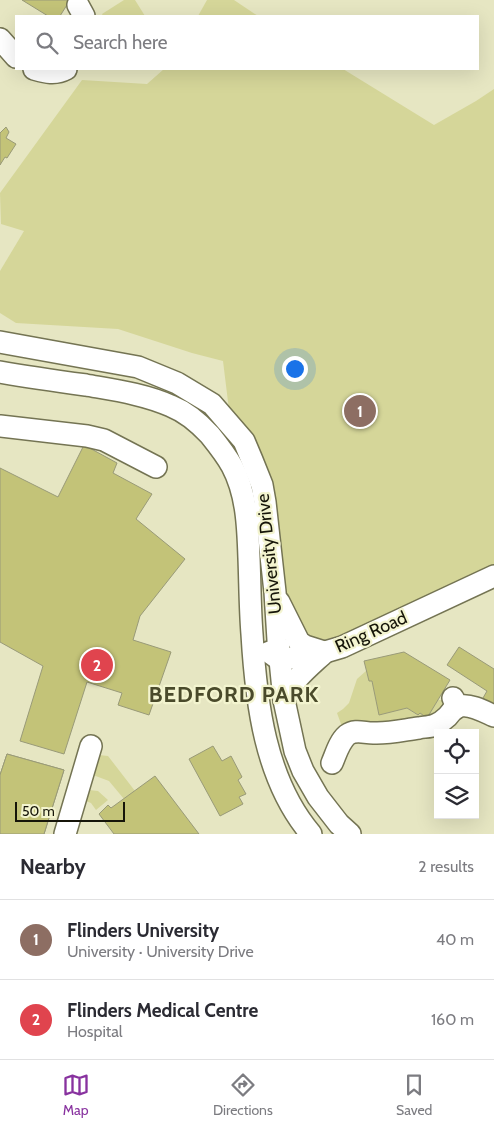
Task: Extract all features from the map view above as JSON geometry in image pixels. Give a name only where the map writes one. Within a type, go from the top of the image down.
[{"type":"street","points":[[0,39],[15,56]]},
{"type":"street","points":[[38,70],[49,73],[64,70]]},
{"type":"street","name":"University Drive","points":[[0,342],[138,367],[177,383],[212,404],[244,441],[262,485],[265,502],[284,700],[295,752],[303,771],[318,797],[339,824],[350,834]]},
{"type":"street","name":"University Drive","points":[[0,372],[105,388],[153,399],[172,406],[189,416],[218,445],[232,466],[240,484],[245,505],[248,530],[252,634],[260,716],[278,781],[302,824],[311,834]]},
{"type":"street","points":[[0,426],[87,436],[104,440],[156,466]]},
{"type":"street","name":"Ring Road","points":[[280,660],[342,647],[494,576]]},
{"type":"street","points":[[275,592],[299,642],[305,646],[325,652],[296,680],[284,700]]},
{"type":"street","points":[[252,634],[262,648],[280,660],[271,668],[266,678],[264,696],[274,742],[276,772]]},
{"type":"street","points":[[332,763],[342,740],[353,732],[381,733],[435,725],[445,719],[453,704],[468,706],[494,716]]},
{"type":"street","points":[[65,834],[91,746]]},
{"type":"green space","points":[[124,0],[135,0],[144,15],[102,15]]},
{"type":"green space","points":[[207,0],[234,0],[256,15],[199,15]]},
{"type":"green space","points":[[163,70],[345,70],[434,125],[494,89],[494,566],[341,636],[322,640],[306,635],[275,592],[265,502],[231,426],[223,361],[118,329],[16,323],[0,313],[0,271],[24,231],[1,224],[0,193],[82,80],[147,84]]},
{"type":"green space","points":[[366,671],[369,681],[372,681],[379,715],[407,708],[417,715],[420,713],[427,718],[438,700],[443,700],[446,705],[441,714],[429,722],[387,729],[355,726],[344,729],[337,713],[349,703],[357,679]]},
{"type":"green space","points":[[99,755],[108,756],[135,791],[124,799],[109,781],[93,775]]},
{"type":"green space","points":[[89,790],[98,791],[108,800],[96,810],[91,803],[83,800]]},
{"type":"building","points":[[22,0],[70,0],[61,15],[46,15]]},
{"type":"building","points":[[6,127],[9,132],[6,138],[16,144],[0,165],[0,133]]},
{"type":"building","points":[[84,445],[117,463],[113,473],[152,494],[136,519],[185,559],[140,616],[133,640],[171,652],[149,715],[118,705],[122,693],[87,682],[64,754],[20,741],[43,666],[0,642],[0,468],[58,497]]},
{"type":"building","points":[[459,647],[494,669],[494,706],[483,698],[487,691],[447,665]]},
{"type":"building","points":[[404,652],[450,680],[427,718],[407,708],[379,715],[372,681],[369,681],[364,661]]},
{"type":"building","points":[[213,746],[222,761],[231,756],[242,777],[238,780],[246,794],[239,797],[243,804],[220,816],[189,759]]},
{"type":"building","points":[[7,754],[64,770],[44,834],[0,834],[0,775]],"holes":[[[22,777],[36,782],[24,821],[10,817]]]},
{"type":"building","points":[[7,754],[64,770],[44,834],[0,834],[0,775]]},
{"type":"building","points":[[155,776],[199,834],[114,834],[99,814],[108,805],[111,808]]},
{"type":"place","name":"Flinders University","points":[[360,411]]},
{"type":"place","name":"Flinders Medical Centre","points":[[97,665]]},
{"type":"district","name":"BEDFORD PARK","points":[[234,694]]}]
